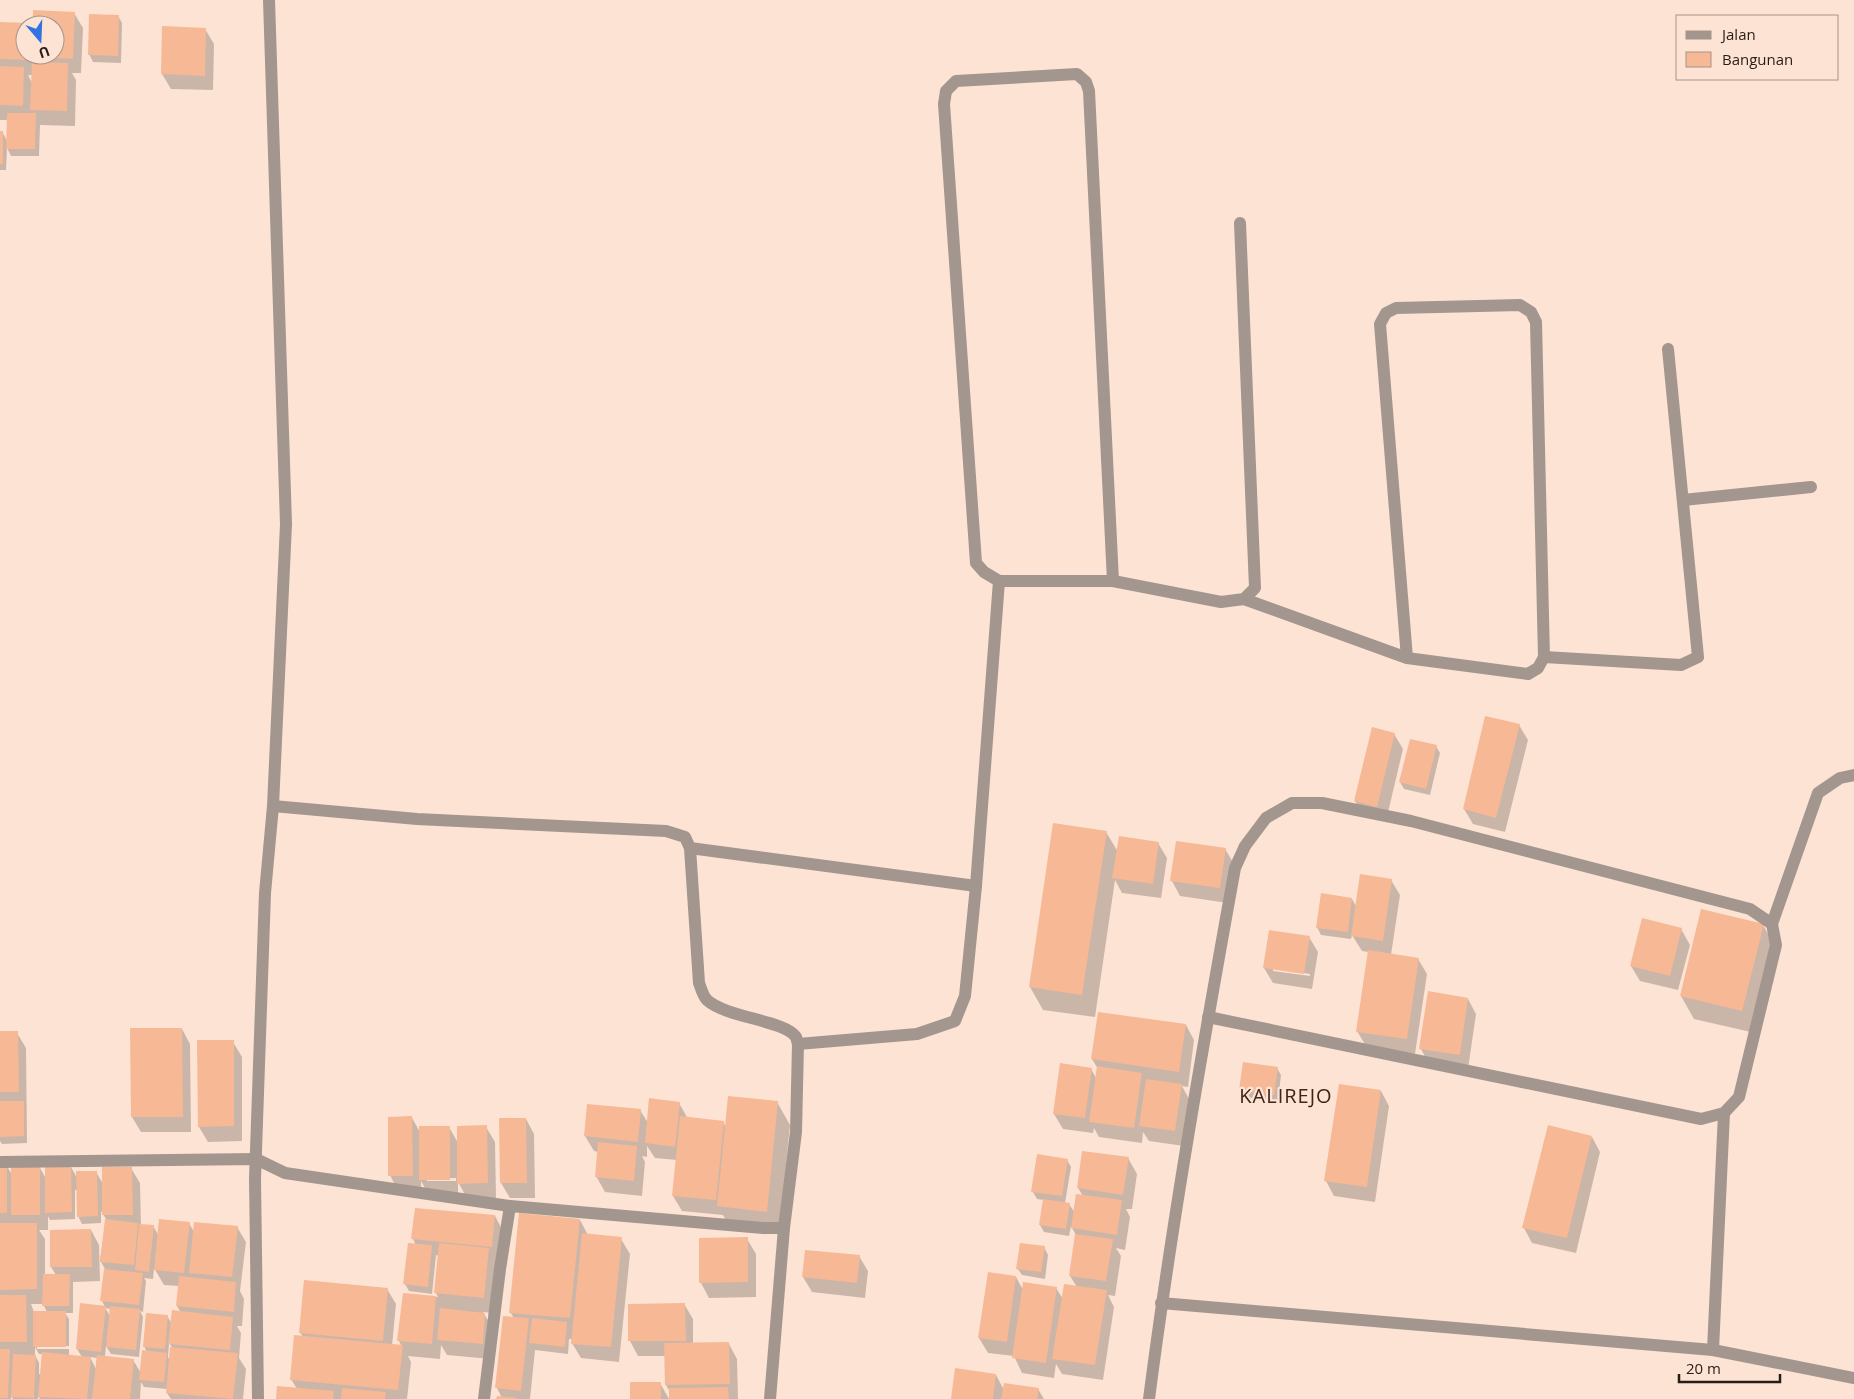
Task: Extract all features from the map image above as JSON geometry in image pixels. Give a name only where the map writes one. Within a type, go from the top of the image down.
[{"type":"street","points":[[258,1399],[256,1159],[265,893],[273,806],[286,524],[269,0]]},
{"type":"street","points":[[1113,581],[1089,91],[1086,82],[1077,74],[956,81],[946,91],[944,104],[976,563],[984,572],[999,581],[1113,581],[1221,602],[1244,599],[1407,658],[1528,674],[1538,668],[1544,657],[1536,322],[1531,312],[1520,305],[1396,308],[1386,312],[1380,324],[1407,658]]},
{"type":"street","points":[[1240,223],[1255,588],[1244,599]]},
{"type":"street","points":[[1544,657],[1681,665],[1698,656],[1668,349]]},
{"type":"street","points":[[1683,500],[1811,487]]},
{"type":"street","points":[[798,1044],[917,1034],[955,1021],[965,996],[976,886],[999,581]]},
{"type":"street","points":[[1208,1016],[1701,1120],[1724,1113],[1739,1098],[1776,945],[1772,924],[1818,793],[1840,778],[1854,775]]},
{"type":"street","points":[[1149,1399],[1161,1304],[1208,1016],[1235,868],[1245,846],[1266,818],[1292,804],[1322,803],[1411,822],[1750,908],[1772,924]]},
{"type":"street","points":[[273,806],[417,819],[666,832],[685,837],[690,848],[700,983],[706,999],[716,1006],[736,1014],[782,1028],[795,1036],[798,1044],[796,1132],[784,1228],[770,1399]]},
{"type":"street","points":[[690,848],[976,886]]},
{"type":"street","points":[[1713,1350],[1724,1113]]},
{"type":"street","points":[[0,1162],[256,1159],[285,1173],[510,1206],[763,1228],[784,1228]]},
{"type":"street","points":[[484,1399],[510,1206]]},
{"type":"street","points":[[1161,1304],[1713,1350],[1854,1378]]},
{"type":"building","points":[[33,10],[75,12],[73,59],[65,59],[65,15],[33,15]]},
{"type":"building","points":[[89,14],[119,15],[118,56],[88,55]]},
{"type":"building","points":[[0,22],[15,23],[15,60],[0,59]]},
{"type":"building","points":[[162,26],[206,28],[205,76],[161,74]]},
{"type":"building","points":[[65,63],[68,63],[67,111],[30,110],[32,65],[65,65]]},
{"type":"building","points":[[0,66],[24,67],[23,106],[0,105]]},
{"type":"building","points":[[7,113],[36,113],[35,149],[6,149]]},
{"type":"building","points":[[0,131],[3,131],[3,164],[0,164]]},
{"type":"building","points":[[1485,716],[1520,724],[1496,818],[1463,809]]},
{"type":"building","points":[[1372,727],[1395,733],[1377,807],[1354,801]]},
{"type":"building","points":[[1410,739],[1437,745],[1426,789],[1399,782]]},
{"type":"building","points":[[1053,823],[1107,831],[1082,995],[1029,987]]},
{"type":"building","points":[[1119,836],[1159,842],[1153,884],[1112,878]]},
{"type":"building","points":[[1176,841],[1226,848],[1220,888],[1170,881]]},
{"type":"building","points":[[1360,874],[1392,879],[1383,941],[1351,936]]},
{"type":"building","points":[[1321,893],[1352,898],[1348,932],[1316,928]]},
{"type":"building","points":[[1701,909],[1764,924],[1742,1011],[1680,996]]},
{"type":"building","points":[[1642,918],[1682,928],[1670,976],[1630,966]]},
{"type":"building","points":[[1269,930],[1310,936],[1304,974],[1263,968]]},
{"type":"building","points":[[1368,950],[1419,958],[1407,1039],[1356,1032]]},
{"type":"building","points":[[1428,991],[1468,998],[1460,1055],[1419,1049]]},
{"type":"building","points":[[1098,1012],[1186,1024],[1179,1072],[1091,1059]]},
{"type":"building","points":[[130,1028],[182,1028],[183,1117],[131,1117]]},
{"type":"building","points":[[0,1031],[18,1031],[19,1092],[0,1092]]},
{"type":"building","points":[[197,1040],[234,1040],[234,1126],[198,1127]]},
{"type":"building","points":[[1243,1062],[1278,1067],[1274,1095],[1239,1090]]},
{"type":"building","points":[[1060,1063],[1092,1068],[1085,1118],[1053,1114]]},
{"type":"building","points":[[1097,1066],[1142,1073],[1134,1128],[1089,1122]]},
{"type":"building","points":[[1146,1079],[1182,1084],[1175,1131],[1139,1126]]},
{"type":"building","points":[[1339,1084],[1381,1090],[1367,1187],[1324,1181]]},
{"type":"building","points":[[728,1096],[778,1101],[767,1212],[717,1206]]},
{"type":"building","points":[[649,1098],[680,1102],[675,1147],[645,1143]]},
{"type":"building","points":[[0,1101],[24,1101],[24,1136],[0,1137]]},
{"type":"building","points":[[587,1104],[641,1109],[638,1142],[584,1136]]},
{"type":"building","points":[[412,1116],[413,1176],[388,1176],[388,1117]]},
{"type":"building","points":[[680,1116],[724,1121],[716,1200],[672,1196]]},
{"type":"building","points":[[499,1118],[526,1118],[527,1183],[500,1183]]},
{"type":"building","points":[[487,1125],[488,1183],[457,1184],[457,1126]]},
{"type":"building","points":[[1548,1125],[1592,1136],[1567,1238],[1522,1228]]},
{"type":"building","points":[[419,1126],[450,1126],[450,1180],[419,1180]]},
{"type":"building","points":[[598,1142],[637,1146],[634,1181],[595,1177]]},
{"type":"building","points":[[1082,1151],[1129,1157],[1123,1195],[1077,1188]]},
{"type":"building","points":[[1037,1154],[1068,1159],[1062,1196],[1031,1192]]},
{"type":"building","points":[[0,1165],[7,1165],[7,1213],[0,1213]]},
{"type":"building","points":[[40,1165],[40,1215],[11,1215],[11,1166]]},
{"type":"building","points":[[45,1166],[71,1166],[72,1212],[45,1213]]},
{"type":"building","points":[[102,1167],[132,1167],[133,1215],[102,1215]]},
{"type":"building","points":[[76,1171],[97,1171],[98,1216],[77,1217]]},
{"type":"building","points":[[1076,1194],[1122,1200],[1117,1235],[1071,1228]]},
{"type":"building","points":[[1043,1199],[1070,1203],[1066,1229],[1039,1225]]},
{"type":"building","points":[[415,1208],[495,1215],[492,1247],[411,1239]]},
{"type":"building","points":[[519,1213],[580,1219],[570,1318],[509,1313]]},
{"type":"building","points":[[105,1219],[138,1223],[134,1265],[100,1262]]},
{"type":"building","points":[[159,1219],[190,1222],[184,1273],[154,1270]]},
{"type":"building","points":[[194,1222],[238,1226],[232,1277],[189,1273]]},
{"type":"building","points":[[0,1223],[37,1223],[37,1289],[0,1290]]},
{"type":"building","points":[[139,1224],[154,1225],[149,1272],[135,1270]]},
{"type":"building","points":[[91,1229],[92,1267],[50,1267],[50,1230]]},
{"type":"building","points":[[582,1233],[622,1237],[611,1347],[571,1344]]},
{"type":"building","points":[[1075,1234],[1113,1239],[1106,1281],[1069,1276]]},
{"type":"building","points":[[748,1237],[748,1282],[699,1283],[699,1238]]},
{"type":"building","points":[[408,1243],[432,1245],[428,1287],[403,1284]]},
{"type":"building","points":[[439,1243],[489,1248],[484,1298],[434,1293]]},
{"type":"building","points":[[1020,1243],[1045,1246],[1041,1272],[1016,1269]]},
{"type":"building","points":[[805,1250],[860,1255],[857,1283],[802,1277]]},
{"type":"building","points":[[104,1269],[143,1273],[139,1305],[100,1301]]},
{"type":"building","points":[[988,1272],[1016,1276],[1007,1342],[978,1338]]},
{"type":"building","points":[[43,1274],[70,1274],[69,1306],[42,1306]]},
{"type":"building","points":[[179,1276],[236,1282],[234,1312],[176,1306]]},
{"type":"building","points":[[304,1280],[388,1288],[383,1341],[299,1333]]},
{"type":"building","points":[[1023,1282],[1057,1287],[1046,1363],[1012,1358]]},
{"type":"building","points":[[1064,1284],[1107,1290],[1095,1365],[1052,1359]]},
{"type":"building","points":[[403,1293],[436,1296],[432,1344],[397,1341]]},
{"type":"building","points":[[0,1295],[26,1295],[27,1342],[0,1342]]},
{"type":"building","points":[[80,1303],[106,1306],[101,1352],[76,1349]]},
{"type":"building","points":[[685,1303],[686,1341],[628,1341],[628,1304]]},
{"type":"building","points":[[110,1306],[140,1309],[136,1350],[106,1347]]},
{"type":"building","points":[[440,1308],[485,1313],[483,1344],[437,1340]]},
{"type":"building","points":[[172,1310],[233,1317],[230,1350],[168,1344]]},
{"type":"building","points":[[33,1311],[66,1311],[66,1347],[33,1347]]},
{"type":"building","points":[[146,1313],[168,1315],[165,1349],[143,1347]]},
{"type":"building","points":[[503,1316],[529,1318],[521,1391],[495,1388]]},
{"type":"building","points":[[532,1318],[567,1322],[565,1347],[529,1343]]},
{"type":"building","points":[[294,1335],[403,1345],[398,1390],[290,1380]]},
{"type":"building","points":[[729,1342],[730,1384],[665,1385],[664,1343]]},
{"type":"building","points":[[170,1347],[238,1353],[233,1399],[166,1393]]},
{"type":"building","points":[[0,1349],[10,1349],[8,1398],[0,1398]]},
{"type":"building","points":[[142,1350],[167,1353],[164,1382],[139,1380]]},
{"type":"building","points":[[42,1352],[91,1357],[87,1399],[38,1397]]},
{"type":"building","points":[[13,1354],[36,1355],[34,1398],[11,1397]]},
{"type":"building","points":[[97,1355],[134,1359],[130,1399],[92,1399]]},
{"type":"building","points":[[955,1368],[996,1374],[993,1399],[951,1399]]},
{"type":"building","points":[[630,1382],[661,1382],[661,1399],[630,1399]]},
{"type":"building","points":[[1004,1383],[1039,1388],[1037,1399],[1001,1399]]},
{"type":"building","points":[[277,1386],[334,1391],[333,1399],[276,1399]]},
{"type":"building","points":[[728,1387],[729,1399],[669,1399],[669,1388]]},
{"type":"building","points":[[342,1388],[386,1392],[385,1399],[341,1399]]},
{"type":"building","points":[[497,1396],[517,1398],[517,1399],[496,1399]]},
{"type":"district","name":"KALIREJO","points":[[1286,1096]]}]
